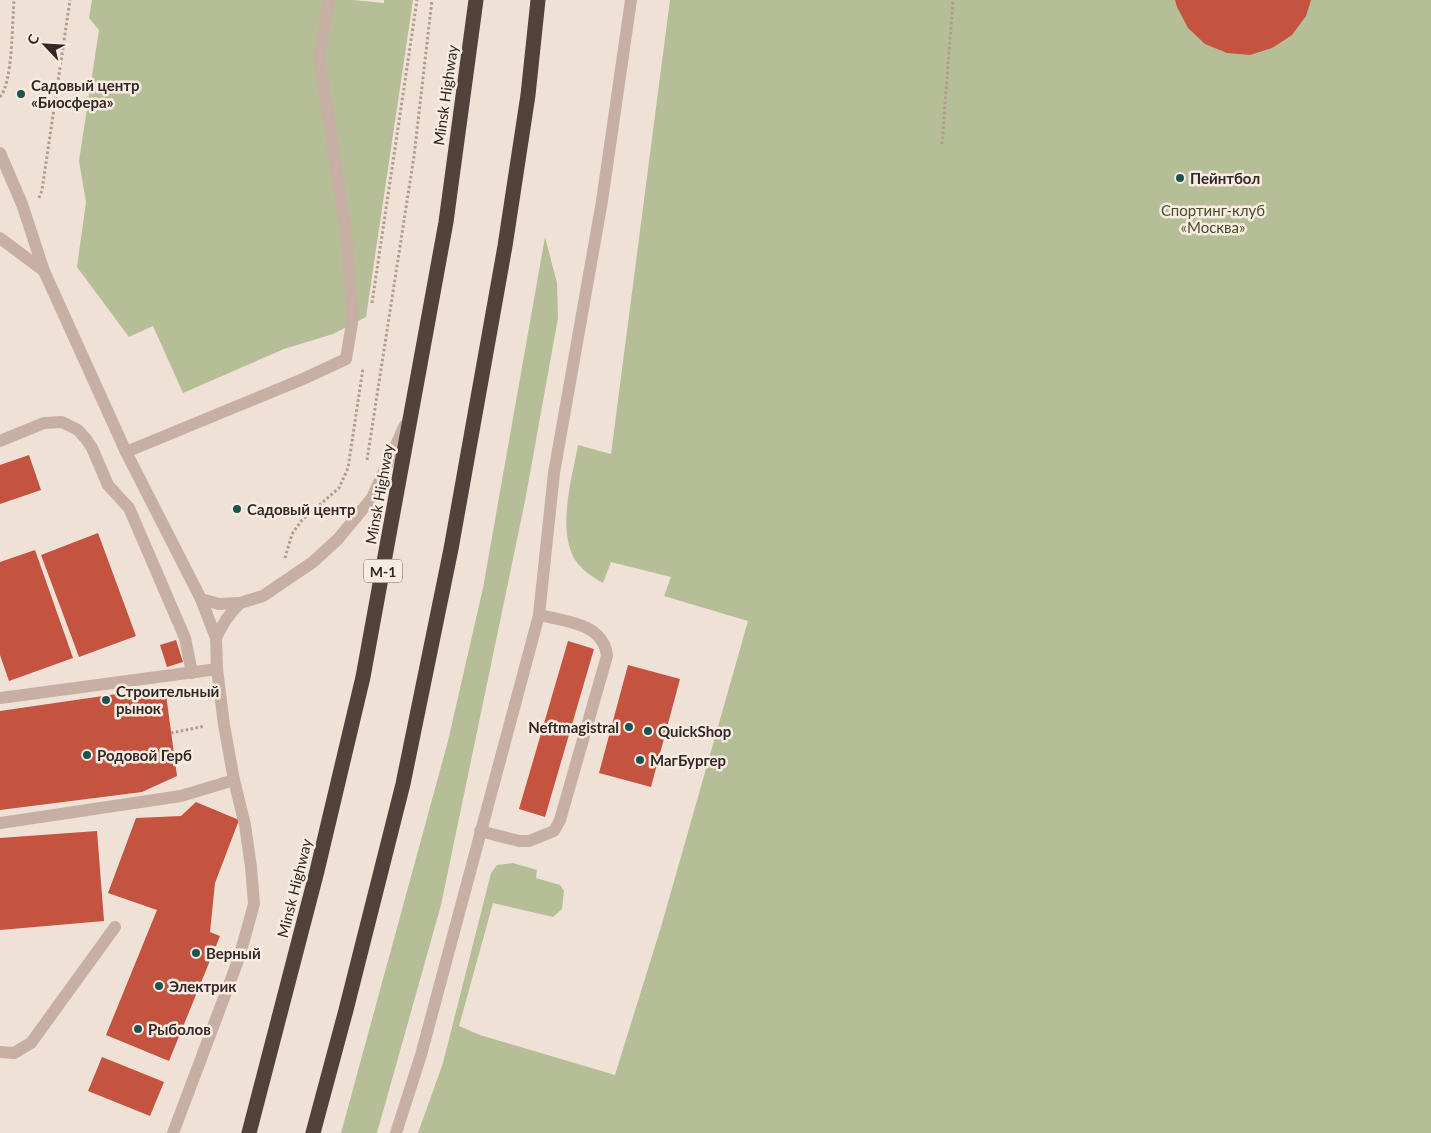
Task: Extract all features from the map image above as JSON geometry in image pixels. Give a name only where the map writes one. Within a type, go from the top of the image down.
[{"type":"highway","name":"Minsk Highway","points":[[249,1133],[317,871],[363,677],[446,222],[476,0]]},
{"type":"highway","points":[[314,1133],[403,784],[451,548],[505,246],[528,95],[538,0]]},
{"type":"street","points":[[126,452],[304,379],[346,359],[353,317],[346,233],[319,56],[329,0]]},
{"type":"street","points":[[396,1133],[421,1056],[539,614],[554,473],[602,201],[631,0]]},
{"type":"street","points":[[0,153],[22,204],[44,271],[126,452],[201,599],[216,638],[217,669],[224,725],[234,780],[245,825],[252,867],[254,904],[238,958],[173,1133]]},
{"type":"street","points":[[0,238],[44,271]]},
{"type":"street","points":[[201,599],[219,604],[240,603],[263,596],[313,562],[338,539],[372,498],[413,406]]},
{"type":"street","points":[[0,441],[44,423],[62,422],[78,430],[86,438],[108,485],[129,508],[185,638],[192,673]]},
{"type":"street","points":[[216,638],[229,614],[240,603]]},
{"type":"street","points":[[480,831],[529,842],[554,831],[560,820],[607,656],[601,638],[587,626],[539,614]]},
{"type":"street","points":[[0,698],[217,669]]},
{"type":"street","points":[[0,823],[181,796],[234,780]]},
{"type":"street","points":[[0,1052],[14,1053],[31,1043],[115,927]]},
{"type":"path","points":[[0,97],[8,78],[14,0]]},
{"type":"path","points":[[29,224],[42,190],[70,0]]},
{"type":"path","points":[[366,466],[414,156],[432,0]]},
{"type":"path","points":[[942,144],[953,0]]},
{"type":"path","points":[[284,562],[291,555]]},
{"type":"path","points":[[171,733],[200,727]]},
{"type":"green space","points":[[92,0],[353,0],[384,3],[384,0],[413,0],[366,317],[333,334],[284,349],[183,393],[153,326],[129,337],[77,267],[86,202],[79,161],[99,30],[89,18]]},
{"type":"green space","name":"Спортинг-клуб «Москва»","points":[[670,0],[1431,0],[1431,1133],[418,1133],[443,1063],[491,873],[497,865],[513,863],[537,870],[536,878],[560,885],[564,891],[562,909],[553,917],[493,903],[459,1026],[480,1035],[615,1075],[661,927],[748,621],[664,596],[671,577],[611,562],[603,583],[578,564],[571,552],[567,538],[567,506],[578,445],[611,454]]},
{"type":"green space","points":[[545,237],[557,283],[558,318],[525,501],[441,905],[377,1133],[341,1133],[448,741],[483,588]]},
{"type":"building","points":[[1175,0],[1311,0],[1306,16],[1292,35],[1272,48],[1250,55],[1227,53],[1205,44],[1188,28]]},
{"type":"building","points":[[29,455],[41,490],[0,504],[0,465]]},
{"type":"building","points":[[98,533],[136,636],[79,657],[41,555]]},
{"type":"building","points":[[35,550],[73,658],[9,681],[0,655],[0,562]]},
{"type":"building","points":[[176,640],[183,662],[167,667],[160,645]]},
{"type":"building","points":[[568,641],[594,649],[545,817],[519,809]]},
{"type":"building","points":[[628,665],[680,679],[651,787],[599,773]]},
{"type":"building","name":"Родовой Герб","points":[[165,687],[177,776],[142,792],[0,810],[0,711]]},
{"type":"building","points":[[196,802],[239,820],[215,883],[210,932],[220,936],[169,1061],[106,1035],[157,910],[108,893],[136,818],[181,816]]},
{"type":"building","points":[[97,831],[104,921],[0,930],[0,838]]},
{"type":"building","points":[[102,1057],[164,1082],[150,1116],[88,1091]]},
{"type":"place","name":"Садовый центр «Биосфера»","points":[[21,94]]},
{"type":"place","name":"Пейнтбол","points":[[1180,178]]},
{"type":"place","name":"Садовый центр","points":[[237,509]]},
{"type":"place","name":"Строительный рынок","points":[[106,700]]},
{"type":"place","name":"Neftmagistral","points":[[629,727]]},
{"type":"place","name":"QuickShop","points":[[648,731]]},
{"type":"place","name":"Родовой Герб","points":[[87,755]]},
{"type":"place","name":"МагБургер","points":[[640,760]]},
{"type":"place","name":"Верный","points":[[196,953]]},
{"type":"place","name":"Электрик","points":[[159,986]]},
{"type":"place","name":"Рыболов","points":[[138,1029]]}]
